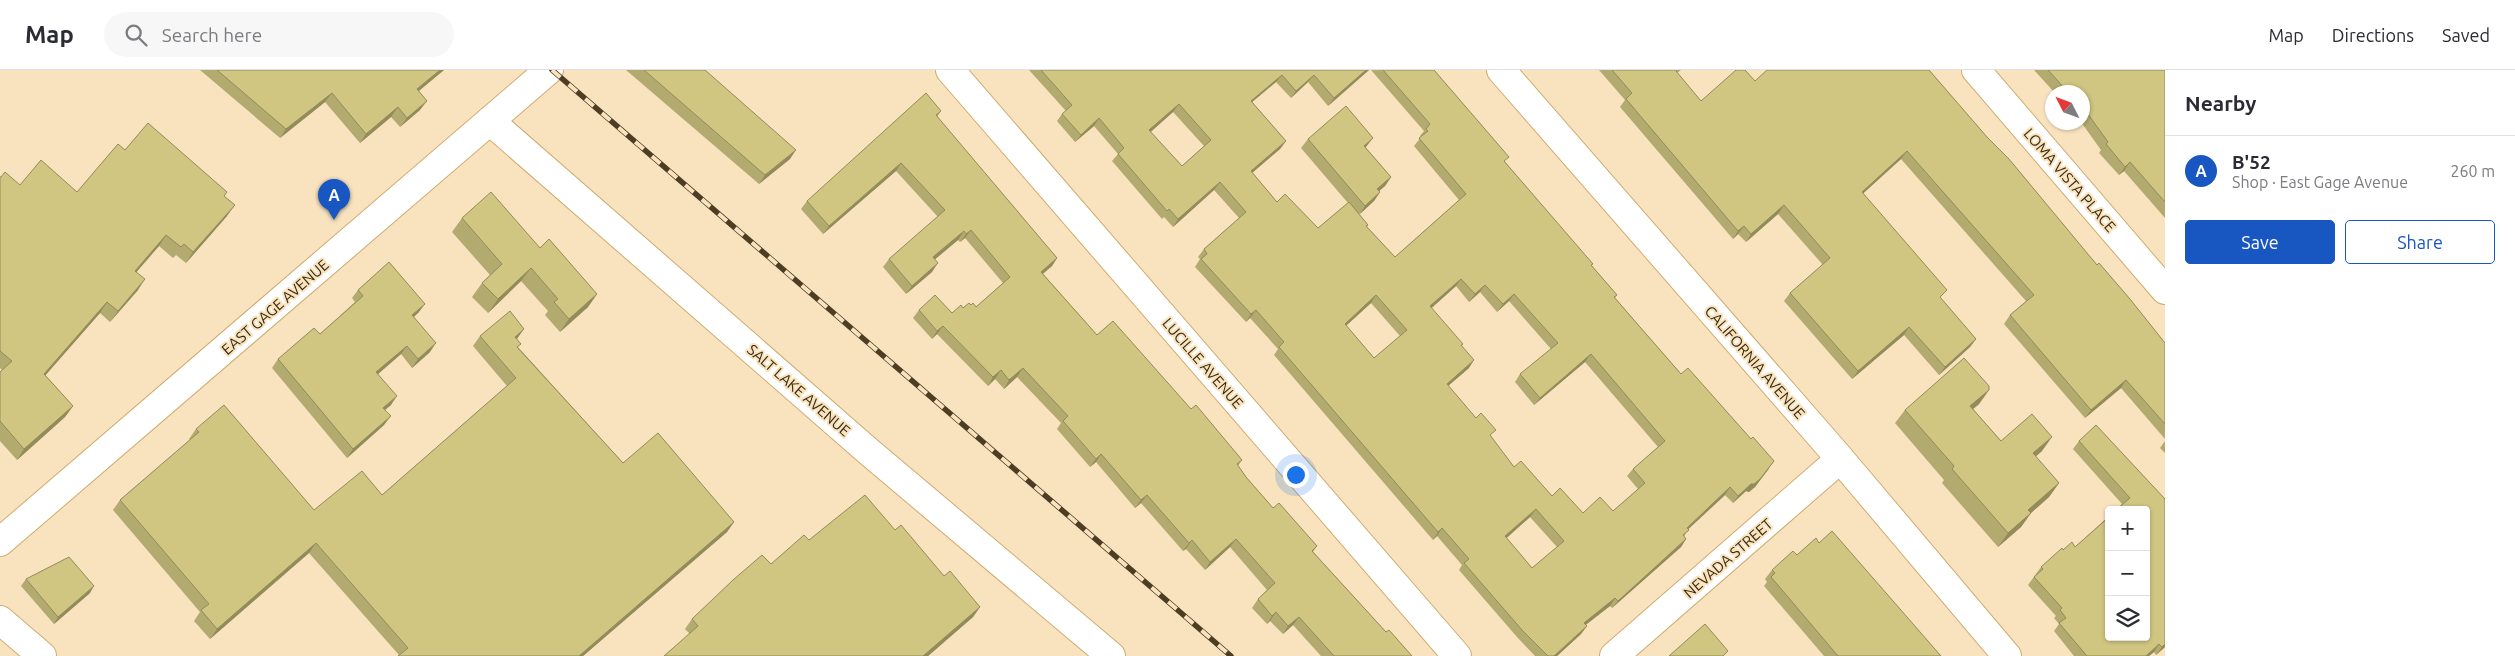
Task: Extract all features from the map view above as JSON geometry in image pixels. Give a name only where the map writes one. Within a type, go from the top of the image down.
[{"type":"street","name":"EAST GAGE AVENUE","points":[[0,542],[549,70]]},
{"type":"street","name":"LUCILLE AVENUE","points":[[950,70],[1457,656]]},
{"type":"street","name":"CALIFORNIA AVENUE","points":[[1500,70],[1840,459],[2007,656]]},
{"type":"street","name":"LOMA VISTA PLACE","points":[[1976,70],[2165,290]]},
{"type":"street","name":"SALT LAKE AVENUE","points":[[490,121],[868,450],[1111,656]]},
{"type":"street","name":"NEVADA STREET","points":[[1614,656],[1840,459]]},
{"type":"street","points":[[0,620],[42,656]]},
{"type":"building","points":[[217,70],[440,70],[417,89],[427,101],[407,118],[398,107],[366,134],[332,93],[286,129]]},
{"type":"building","points":[[644,70],[705,70],[796,150],[765,175]]},
{"type":"building","points":[[1041,70],[1366,70],[1334,98],[1314,75],[1296,91],[1282,75],[1251,101],[1286,141],[1251,171],[1277,202],[1285,194],[1318,228],[1349,202],[1368,225],[1366,226],[1395,257],[1466,194],[1419,138],[1428,131],[1426,129],[1430,124],[1383,70],[1434,70],[1509,157],[1504,161],[1593,264],[1591,265],[1617,295],[1614,297],[1640,327],[1681,374],[1688,368],[1751,439],[1753,437],[1774,461],[1760,479],[1751,484],[1738,496],[1730,487],[1687,528],[1689,530],[1683,535],[1686,539],[1618,601],[1615,598],[1584,623],[1587,626],[1554,656],[1548,656],[1522,630],[1464,563],[1469,559],[1442,528],[1438,532],[1279,347],[1284,342],[1256,310],[1251,314],[1201,259],[1207,254],[1204,249],[1246,212],[1220,182],[1178,219],[1169,209],[1167,211],[1118,154],[1124,148],[1099,118],[1081,135],[1062,114],[1072,105]],"holes":[[[1179,104],[1211,140],[1182,166],[1149,130]],[[1461,279],[1475,294],[1485,285],[1503,304],[1514,294],[1558,343],[1520,374],[1540,398],[1591,354],[1665,441],[1633,469],[1645,483],[1613,511],[1600,497],[1583,513],[1560,488],[1552,496],[1521,461],[1514,467],[1490,435],[1496,430],[1481,413],[1476,418],[1447,384],[1474,360],[1461,345],[1463,344],[1430,306]],[[1376,295],[1407,330],[1374,358],[1345,324]],[[1536,509],[1564,541],[1532,568],[1505,536]]]},
{"type":"building","points":[[1612,70],[1677,70],[1701,101],[1736,70],[1745,70],[1755,81],[1767,70],[1929,70],[1987,137],[2009,159],[2097,265],[2099,263],[2165,343],[2165,424],[2126,380],[2091,410],[2010,315],[2034,295],[1907,151],[1862,192],[1947,290],[1940,297],[1976,339],[1945,367],[1909,327],[1858,371],[1790,293],[1830,258],[1784,205],[1751,234],[1744,226],[1738,231],[1626,99],[1632,93]]},
{"type":"building","points":[[2048,70],[2165,70],[2165,202],[2130,162],[2125,167],[2106,144],[2108,142],[2090,117],[2090,85],[2062,85]]},
{"type":"building","points":[[926,93],[941,111],[936,115],[1057,258],[1041,272],[1097,335],[1113,321],[1191,409],[1196,405],[1242,460],[1237,464],[1246,477],[1273,508],[1279,503],[1317,546],[1312,551],[1386,632],[1389,630],[1412,656],[1334,656],[1299,617],[1288,626],[1276,612],[1272,616],[1258,599],[1275,583],[1236,539],[1210,562],[1192,540],[1189,543],[1147,495],[1141,500],[1101,454],[1096,459],[1063,421],[1068,416],[1023,368],[1009,380],[1001,370],[993,377],[943,326],[937,331],[919,310],[935,295],[952,313],[961,305],[963,308],[969,303],[971,305],[973,303],[976,307],[1010,277],[971,230],[966,234],[964,231],[933,257],[938,263],[912,286],[889,259],[945,210],[901,163],[829,226],[807,201]]},
{"type":"building","points":[[1346,106],[1373,138],[1364,146],[1391,177],[1377,189],[1380,192],[1365,206],[1308,139]]},
{"type":"building","points":[[148,123],[227,192],[224,196],[235,205],[193,252],[184,244],[181,247],[166,235],[135,271],[145,279],[118,311],[107,302],[44,374],[73,406],[24,449],[0,421],[0,372],[12,361],[0,351],[0,177],[5,172],[20,185],[41,160],[77,192],[118,144],[125,150]]},
{"type":"building","points":[[491,192],[540,248],[549,239],[597,294],[569,319],[554,302],[558,299],[531,268],[498,299],[482,283],[502,264],[462,218]]},
{"type":"building","points":[[389,262],[425,304],[412,315],[436,343],[418,359],[407,346],[376,372],[397,396],[383,408],[391,416],[353,449],[278,359],[314,328],[320,334],[363,296],[358,290]]},
{"type":"building","points":[[510,311],[524,329],[515,337],[521,344],[517,347],[623,463],[658,433],[734,522],[579,656],[398,656],[408,648],[316,543],[217,629],[201,610],[209,604],[120,500],[199,432],[196,429],[224,405],[314,510],[362,471],[382,495],[516,378],[480,336]]},
{"type":"building","points":[[1964,358],[1989,386],[1989,390],[1970,406],[2001,441],[2032,414],[2052,437],[2033,453],[2059,483],[2028,510],[2031,513],[2008,533],[1952,469],[1954,466],[1905,410]]},
{"type":"building","points":[[2096,425],[2165,499],[2165,644],[2162,647],[2159,644],[2146,656],[2087,656],[2059,623],[2066,618],[2060,610],[2062,608],[2034,577],[2043,569],[2041,567],[2062,548],[2063,550],[2072,542],[2075,547],[2105,521],[2105,641],[2150,641],[2150,506],[2121,506],[2130,498],[2079,441]]},
{"type":"building","points":[[865,495],[895,530],[901,525],[944,576],[950,571],[980,607],[923,656],[664,656],[698,626],[692,619],[762,555],[771,564],[804,535],[809,540]]},
{"type":"building","points":[[1832,531],[1941,656],[1838,656],[1771,577],[1775,573],[1772,570],[1793,551],[1797,555],[1816,538],[1819,543]]},
{"type":"building","points":[[69,557],[94,586],[58,617],[26,579]]},
{"type":"building","points":[[1705,624],[1728,651],[1723,656],[1669,656]]},
{"type":"railway","points":[[552,70],[1231,656]]},
{"type":"place","name":"B'52","points":[[334,220]]}]
